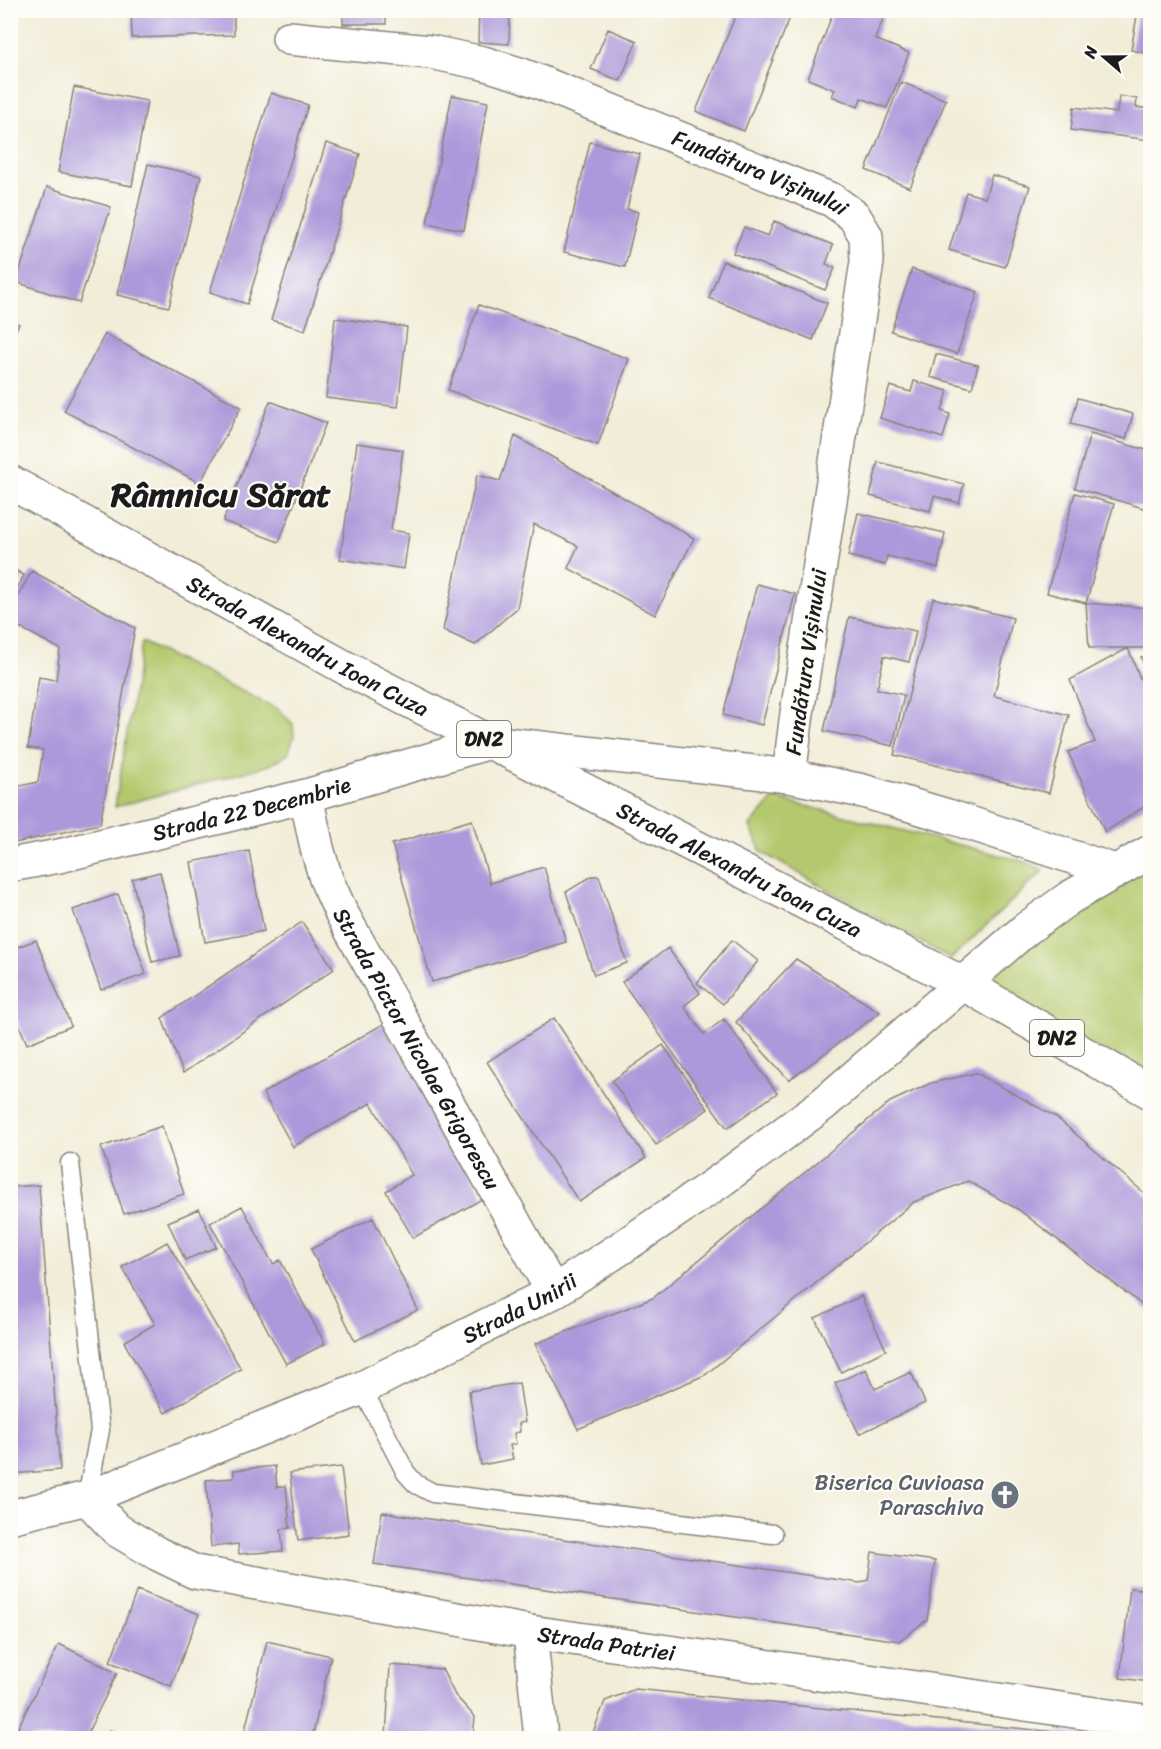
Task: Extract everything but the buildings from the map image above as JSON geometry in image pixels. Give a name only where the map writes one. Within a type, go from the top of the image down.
[{"type":"street","name":"Fundătura Vișinului","points":[[289,38],[430,52],[483,63],[522,75],[832,200],[854,216],[866,236],[867,262],[789,776]]},
{"type":"street","name":"Strada Alexandru Ioan Cuza","points":[[10,482],[353,672],[964,984]]},
{"type":"street","points":[[490,742],[789,776],[863,791],[948,816],[1115,871]]},
{"type":"street","name":"Strada 22 Decembrie","points":[[10,865],[59,856],[306,796],[490,742]]},
{"type":"street","name":"Strada Pictor Nicolae Grigorescu","points":[[306,796],[326,879],[342,914],[552,1292]]},
{"type":"street","name":"Strada Unirii","points":[[10,1517],[87,1498],[362,1388],[552,1292],[720,1181],[812,1112],[1026,929],[1069,898],[1150,852]]},
{"type":"street","name":"DN2","points":[[964,984],[1150,1092]]},
{"type":"street","name":"Strada Patriei","points":[[87,1498],[117,1530],[195,1572],[530,1632],[1150,1722]]},
{"type":"street","points":[[530,1632],[541,1738]]},
{"type":"lane","points":[[70,1163],[100,1430],[87,1498]]},
{"type":"lane","points":[[362,1388],[406,1473],[416,1484],[433,1493],[773,1534]]},
{"type":"green space","points":[[142,642],[278,709],[293,724],[294,737],[288,754],[270,765],[115,807]]},
{"type":"green space","points":[[774,798],[1023,861],[1044,870],[951,959],[761,852],[750,826]]},
{"type":"green space","points":[[1150,852],[1150,1092],[964,984]]},
{"type":"place","name":"Biserica Cuvioasa Paraschiva","points":[[1005,1495]]},
{"type":"district","name":"Râmnicu Sărat","points":[[221,495]]}]
